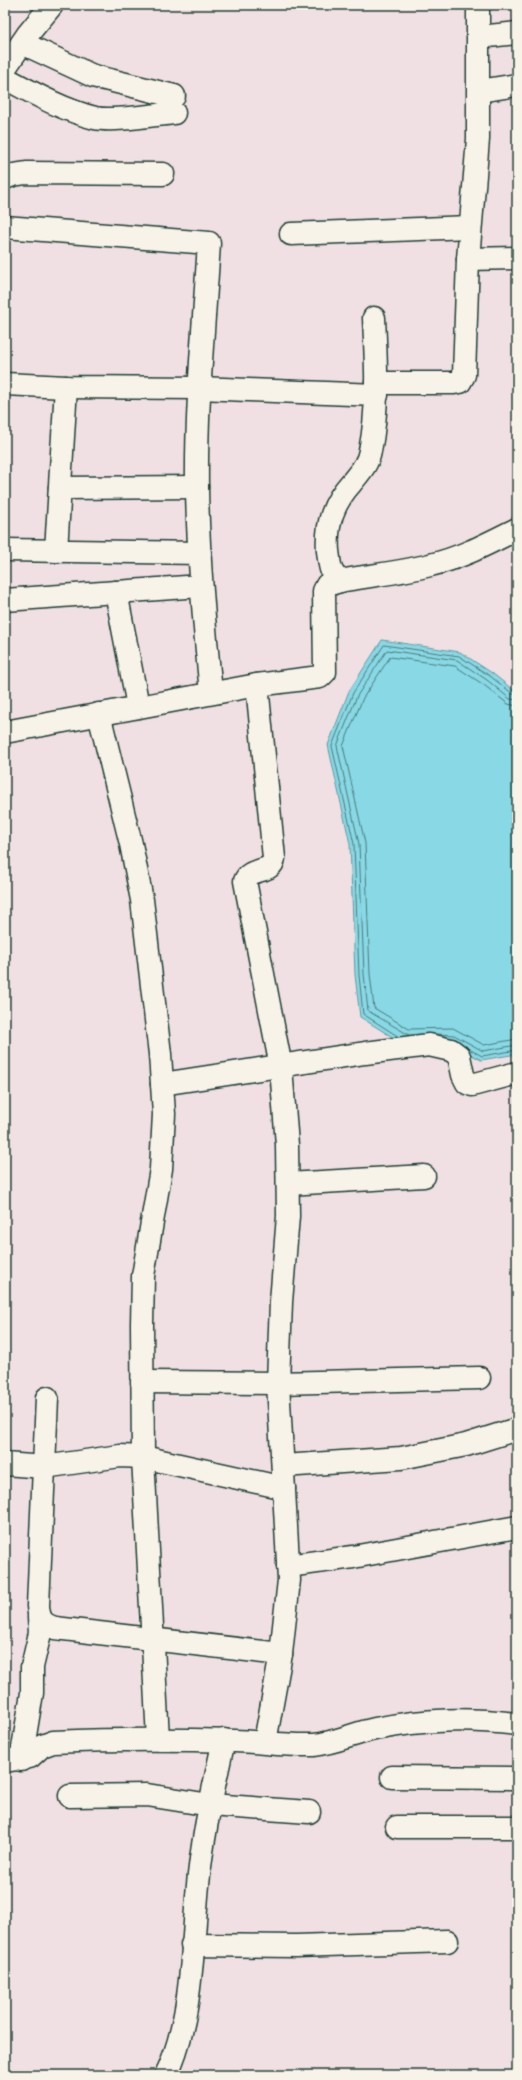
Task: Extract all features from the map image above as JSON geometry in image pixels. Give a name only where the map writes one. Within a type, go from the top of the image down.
[{"type":"street","points":[[5,68],[22,43],[52,5]]},
{"type":"street","points":[[5,384],[66,387],[377,389],[460,382],[464,375],[468,259],[478,139],[478,5]]},
{"type":"street","points":[[479,37],[517,33]]},
{"type":"street","points":[[5,78],[45,99],[96,118],[140,117],[174,105],[93,76],[22,43]]},
{"type":"street","points":[[479,91],[517,86]]},
{"type":"street","points":[[5,178],[26,173],[162,174]]},
{"type":"street","points":[[5,227],[209,243],[199,388],[197,487],[200,586],[211,692]]},
{"type":"street","points":[[291,234],[470,227]]},
{"type":"street","points":[[468,259],[517,258]]},
{"type":"street","points":[[340,581],[334,576],[330,569],[327,535],[329,520],[334,507],[344,491],[364,469],[370,452],[377,389],[374,318]]},
{"type":"street","points":[[56,551],[66,387]]},
{"type":"street","points":[[60,488],[197,487]]},
{"type":"street","points":[[5,732],[211,692],[320,677],[324,672],[324,591],[327,585],[340,581],[431,565],[468,553],[517,529]]},
{"type":"street","points":[[5,550],[200,553]]},
{"type":"street","points":[[5,600],[200,586]]},
{"type":"street","points":[[116,592],[138,706]]},
{"type":"street","points":[[257,685],[274,858],[273,863],[269,868],[252,872],[247,876],[245,881],[281,1067],[287,1145],[288,1184],[288,1216],[281,1302],[278,1383],[289,1580],[281,1654],[265,1742]]},
{"type":"street","points":[[99,714],[132,844],[142,900],[164,1114],[161,1169],[143,1276],[142,1457],[158,1739]]},
{"type":"street","points":[[162,1084],[365,1053],[429,1046],[451,1050],[459,1056],[463,1075],[467,1082],[472,1085],[517,1073]]},
{"type":"street","points":[[288,1184],[424,1176]]},
{"type":"street","points":[[142,1382],[278,1383],[479,1378]]},
{"type":"street","points":[[47,1398],[38,1606],[40,1633],[32,1667],[32,1693],[13,1760],[30,1757],[42,1746],[53,1742],[158,1739],[224,1740],[265,1742],[290,1746],[316,1744],[344,1738],[374,1729],[419,1722],[459,1719],[517,1724]]},
{"type":"street","points":[[283,1466],[401,1458],[466,1445],[517,1429]]},
{"type":"street","points":[[5,1464],[44,1467],[120,1456],[142,1457],[284,1488]]},
{"type":"street","points":[[288,1566],[353,1557],[517,1528]]},
{"type":"street","points":[[39,1617],[45,1624],[54,1628],[281,1654]]},
{"type":"street","points":[[166,2075],[173,2062],[181,2030],[189,1982],[199,1874],[210,1805],[224,1740]]},
{"type":"street","points":[[392,1777],[517,1778]]},
{"type":"street","points":[[70,1796],[147,1795],[210,1805],[309,1812]]},
{"type":"street","points":[[397,1827],[517,1826]]},
{"type":"street","points":[[192,1945],[303,1946],[447,1941]]},
{"type":"water","points":[[382,640],[460,652],[492,673],[517,693],[517,1054],[481,1060],[450,1043],[405,1045],[360,1017],[355,975],[350,844],[328,745],[349,691]]}]
